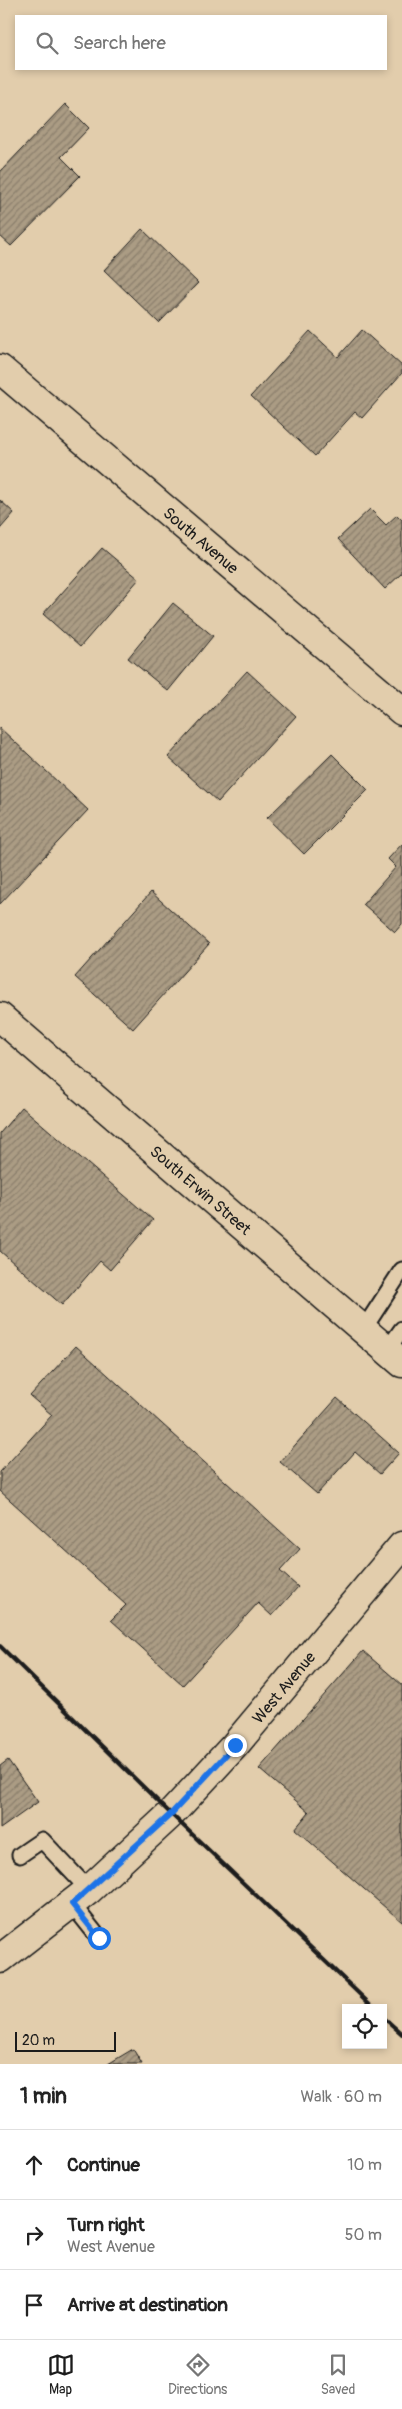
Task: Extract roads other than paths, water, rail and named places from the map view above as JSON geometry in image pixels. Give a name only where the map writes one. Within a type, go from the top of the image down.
[{"type":"street","name":"South Avenue","points":[[0,369],[402,711]]},
{"type":"street","name":"South Erwin Street","points":[[0,1017],[363,1330],[397,1347]]},
{"type":"street","name":"West Avenue","points":[[0,1959],[80,1897],[171,1814],[201,1783],[402,1546]]},
{"type":"lane","points":[[363,1330],[402,1270]]},
{"type":"lane","points":[[20,1855],[42,1840],[80,1897],[99,1938]]},
{"type":"railway","points":[[0,1646],[171,1814],[370,2004]]},
{"type":"railway","points":[[387,2021],[402,2034]]}]
